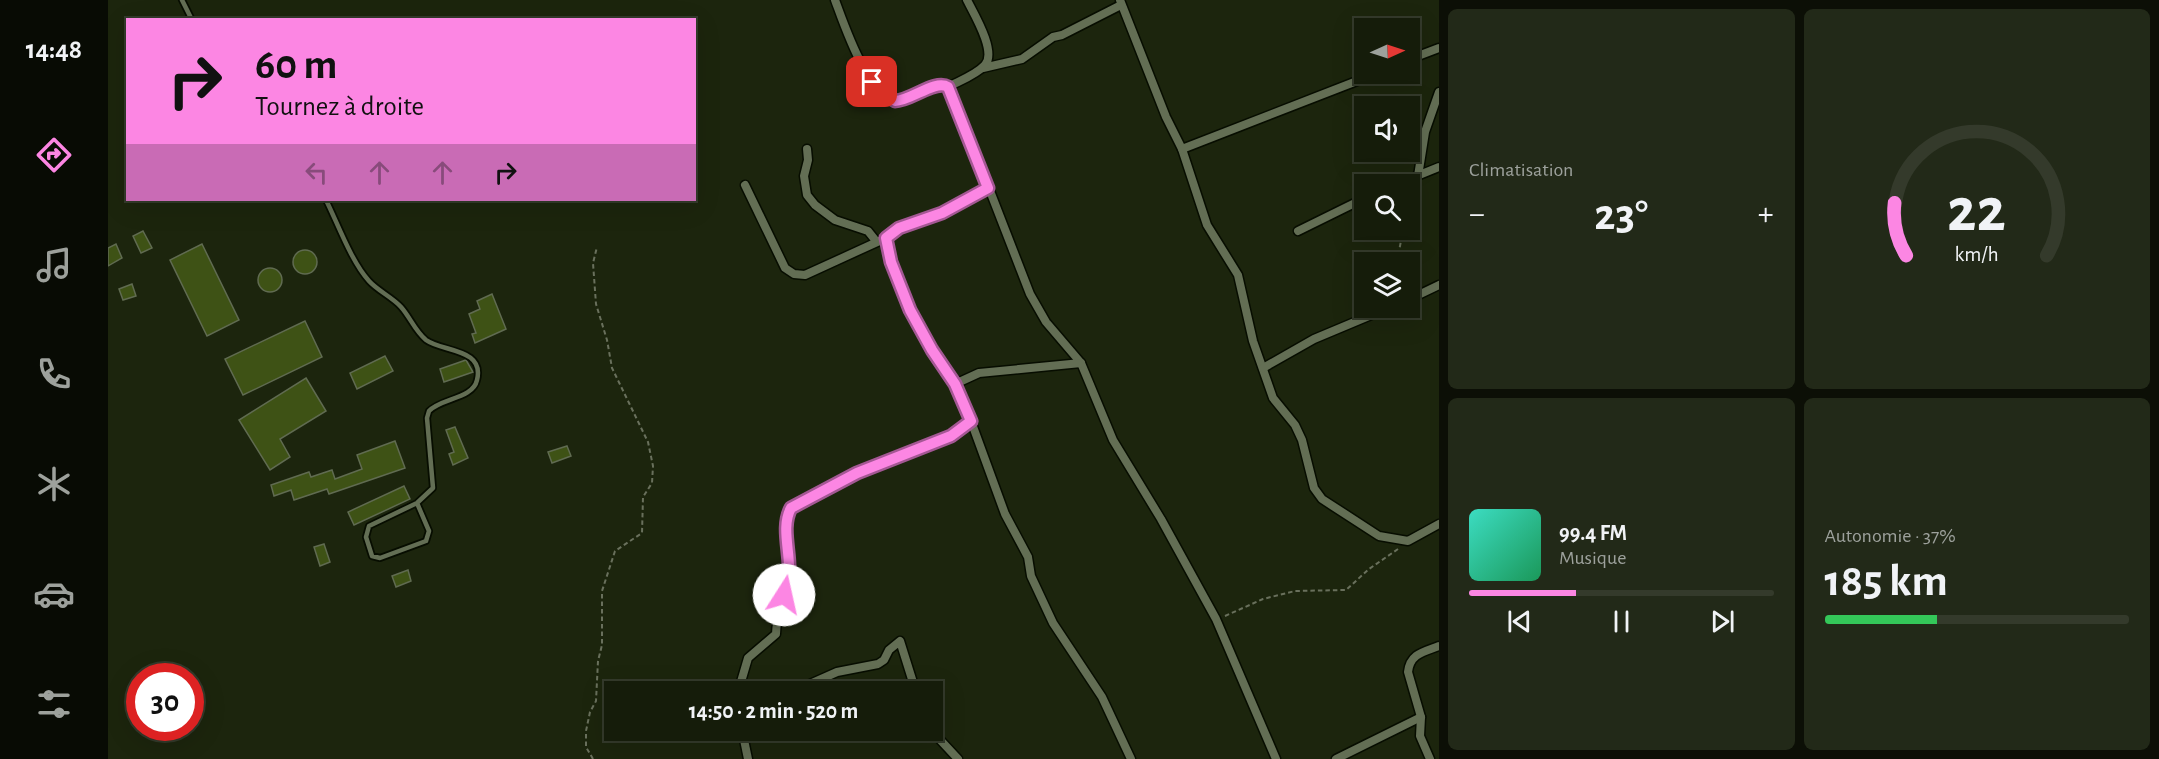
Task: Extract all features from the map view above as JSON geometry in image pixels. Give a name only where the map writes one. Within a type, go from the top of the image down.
[{"type":"street","points":[[835,0],[860,65],[872,82],[889,97],[900,101],[937,85],[944,84],[948,87],[1030,294],[1046,322],[1081,363],[1113,440],[1161,519],[1216,619],[1276,759]]},
{"type":"street","points":[[967,0],[987,42],[988,61],[983,68]]},
{"type":"street","points":[[948,87],[983,68],[1022,58],[1053,37],[1062,35],[1121,3],[1166,117],[1182,149],[1208,225],[1238,275],[1253,341],[1273,398],[1295,425],[1302,440],[1311,479],[1322,499],[1379,536],[1408,541],[1439,524]]},
{"type":"street","points":[[1420,55],[1439,48]]},
{"type":"street","points":[[1182,149],[1354,82]]},
{"type":"street","points":[[1418,174],[1425,132],[1439,92]]},
{"type":"street","points":[[807,149],[808,160],[804,176],[807,195],[835,220],[868,231],[876,241]]},
{"type":"street","points":[[1420,175],[1439,167]]},
{"type":"street","points":[[745,185],[785,268],[794,274],[805,275],[886,238],[899,228],[942,213],[988,188]]},
{"type":"street","points":[[1298,231],[1354,203]]},
{"type":"street","points":[[886,238],[891,262],[910,310],[932,350],[955,384],[1005,514],[1028,557],[1031,576],[1049,615],[1102,697],[1131,759]]},
{"type":"street","points":[[1420,294],[1439,285]]},
{"type":"street","points":[[1263,368],[1314,339],[1364,318]]},
{"type":"street","points":[[955,384],[979,373],[1081,363]]},
{"type":"street","points":[[741,681],[747,658],[776,634],[776,619],[789,572],[787,515],[791,508],[857,473],[951,436],[971,421]]},
{"type":"street","points":[[817,681],[837,672],[878,664],[900,640],[913,681]]},
{"type":"street","points":[[1430,759],[1420,736],[1421,717],[1408,672],[1415,655],[1439,646]]},
{"type":"street","points":[[1336,759],[1421,717]]},
{"type":"street","points":[[744,741],[748,759]]},
{"type":"street","points":[[941,741],[957,759]]},
{"type":"lane","points":[[182,0],[191,18]]},
{"type":"lane","points":[[326,201],[360,269],[369,281],[400,306],[419,333],[428,341],[466,353],[474,361],[478,373],[477,381],[470,391],[445,401],[429,411],[427,418],[433,488],[417,503],[369,526],[366,537],[372,556],[380,558],[426,541],[429,531],[417,503]]},
{"type":"path","points":[[593,759],[586,747],[586,731],[590,712],[596,701],[598,661],[602,645],[602,591],[615,551],[642,533],[643,497],[652,483],[653,466],[648,442],[612,368],[607,340],[596,303],[593,263],[597,247]]},
{"type":"path","points":[[1216,619],[1263,599],[1295,591],[1346,590],[1369,569],[1408,541]]},
{"type":"building","points":[[143,231],[152,248],[141,253],[133,236]]},
{"type":"building","points":[[116,244],[122,258],[108,266],[108,248]]},
{"type":"building","points":[[202,244],[239,320],[207,336],[170,260]]},
{"type":"building","points":[[305,250],[310,251],[316,257],[316,267],[310,273],[305,274],[300,273],[294,267],[293,262],[294,257],[300,251]]},
{"type":"building","points":[[270,268],[275,269],[281,275],[281,285],[275,291],[270,292],[265,291],[259,285],[258,280],[259,275],[265,269]]},
{"type":"building","points":[[132,284],[136,296],[123,300],[119,289]]},
{"type":"building","points":[[492,294],[506,329],[475,343],[472,334],[476,333],[469,314],[480,309],[477,301]]},
{"type":"building","points":[[305,321],[322,357],[243,395],[225,359]]},
{"type":"building","points":[[385,356],[393,371],[357,389],[350,373]]},
{"type":"building","points":[[466,360],[473,372],[444,382],[440,369]]},
{"type":"building","points":[[306,378],[326,411],[280,439],[290,457],[270,470],[239,420]]},
{"type":"building","points":[[455,427],[468,458],[453,465],[449,454],[454,452],[446,430]]},
{"type":"building","points":[[395,441],[405,468],[329,494],[327,489],[294,500],[291,490],[274,496],[271,485],[309,472],[311,477],[332,470],[335,479],[362,469],[357,455]]},
{"type":"building","points":[[567,446],[571,456],[552,463],[548,452]]},
{"type":"building","points":[[404,486],[410,499],[354,525],[348,512]]},
{"type":"building","points":[[324,544],[330,562],[320,566],[314,547]]},
{"type":"building","points":[[408,570],[411,581],[396,587],[392,576]]},
{"type":"route","points":[[784,595],[789,572],[787,515],[791,508],[857,473],[906,456],[951,436],[971,421],[955,384],[932,350],[910,310],[891,262],[886,238],[899,228],[916,220],[932,218],[988,188],[948,87],[944,84],[937,85],[904,100],[895,101],[872,82]]}]
